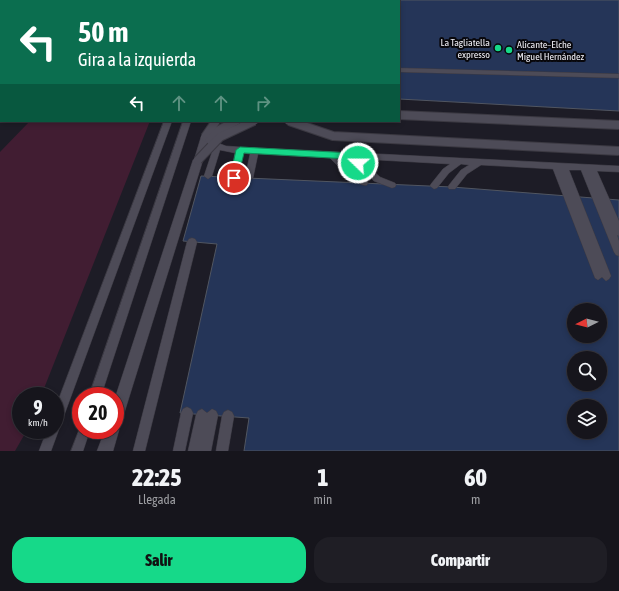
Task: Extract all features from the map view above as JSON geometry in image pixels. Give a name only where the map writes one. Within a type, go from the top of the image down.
[{"type":"street","points":[[124,392],[198,160]]},
{"type":"street","points":[[105,451],[109,439]]},
{"type":"lane","points":[[400,70],[619,76]]},
{"type":"lane","points":[[400,115],[619,125]]},
{"type":"lane","points":[[64,400],[168,122]]},
{"type":"lane","points":[[98,387],[187,122]]},
{"type":"lane","points":[[198,160],[214,135],[219,130],[234,122]]},
{"type":"lane","points":[[198,160],[220,137],[252,122]]},
{"type":"lane","points":[[291,122],[333,136],[619,151]]},
{"type":"lane","points":[[198,160],[205,136],[214,124]]},
{"type":"lane","points":[[208,176],[218,146],[225,149],[255,151],[619,169]]},
{"type":"lane","points":[[234,178],[240,150]]},
{"type":"lane","points":[[249,178],[255,151]]},
{"type":"lane","points":[[332,155],[346,169],[364,183]]},
{"type":"lane","points":[[351,156],[377,179],[392,185]]},
{"type":"lane","points":[[434,186],[446,171],[459,161]]},
{"type":"lane","points":[[452,187],[464,172],[480,162]]},
{"type":"lane","points":[[560,166],[602,276]]},
{"type":"lane","points":[[588,168],[619,232]]},
{"type":"lane","points":[[588,168],[619,252]]},
{"type":"lane","points":[[139,451],[192,242]]},
{"type":"lane","points":[[179,451],[188,414]]},
{"type":"lane","points":[[194,451],[207,415],[205,451]]},
{"type":"lane","points":[[222,451],[228,416]]},
{"type":"lane","points":[[45,451],[50,439]]},
{"type":"lane","points":[[77,451],[81,439]]},
{"type":"shaded area","points":[[29,122],[150,122],[45,387],[12,387],[12,439],[22,439],[15,451],[0,451],[0,152]]},
{"type":"building","name":"Alicante–Elche Miguel Hernández","points":[[400,0],[619,0],[619,111],[400,99]]},
{"type":"building","points":[[201,176],[452,187],[619,200],[619,451],[244,451],[249,418],[180,413],[217,244],[183,241]]},
{"type":"place","name":"La Tagliatella expresso","points":[[498,48]]},
{"type":"place","name":"Alicante–Elche Miguel Hernández","points":[[509,50]]},
{"type":"route","points":[[234,178],[240,150],[351,156],[358,163]]}]
